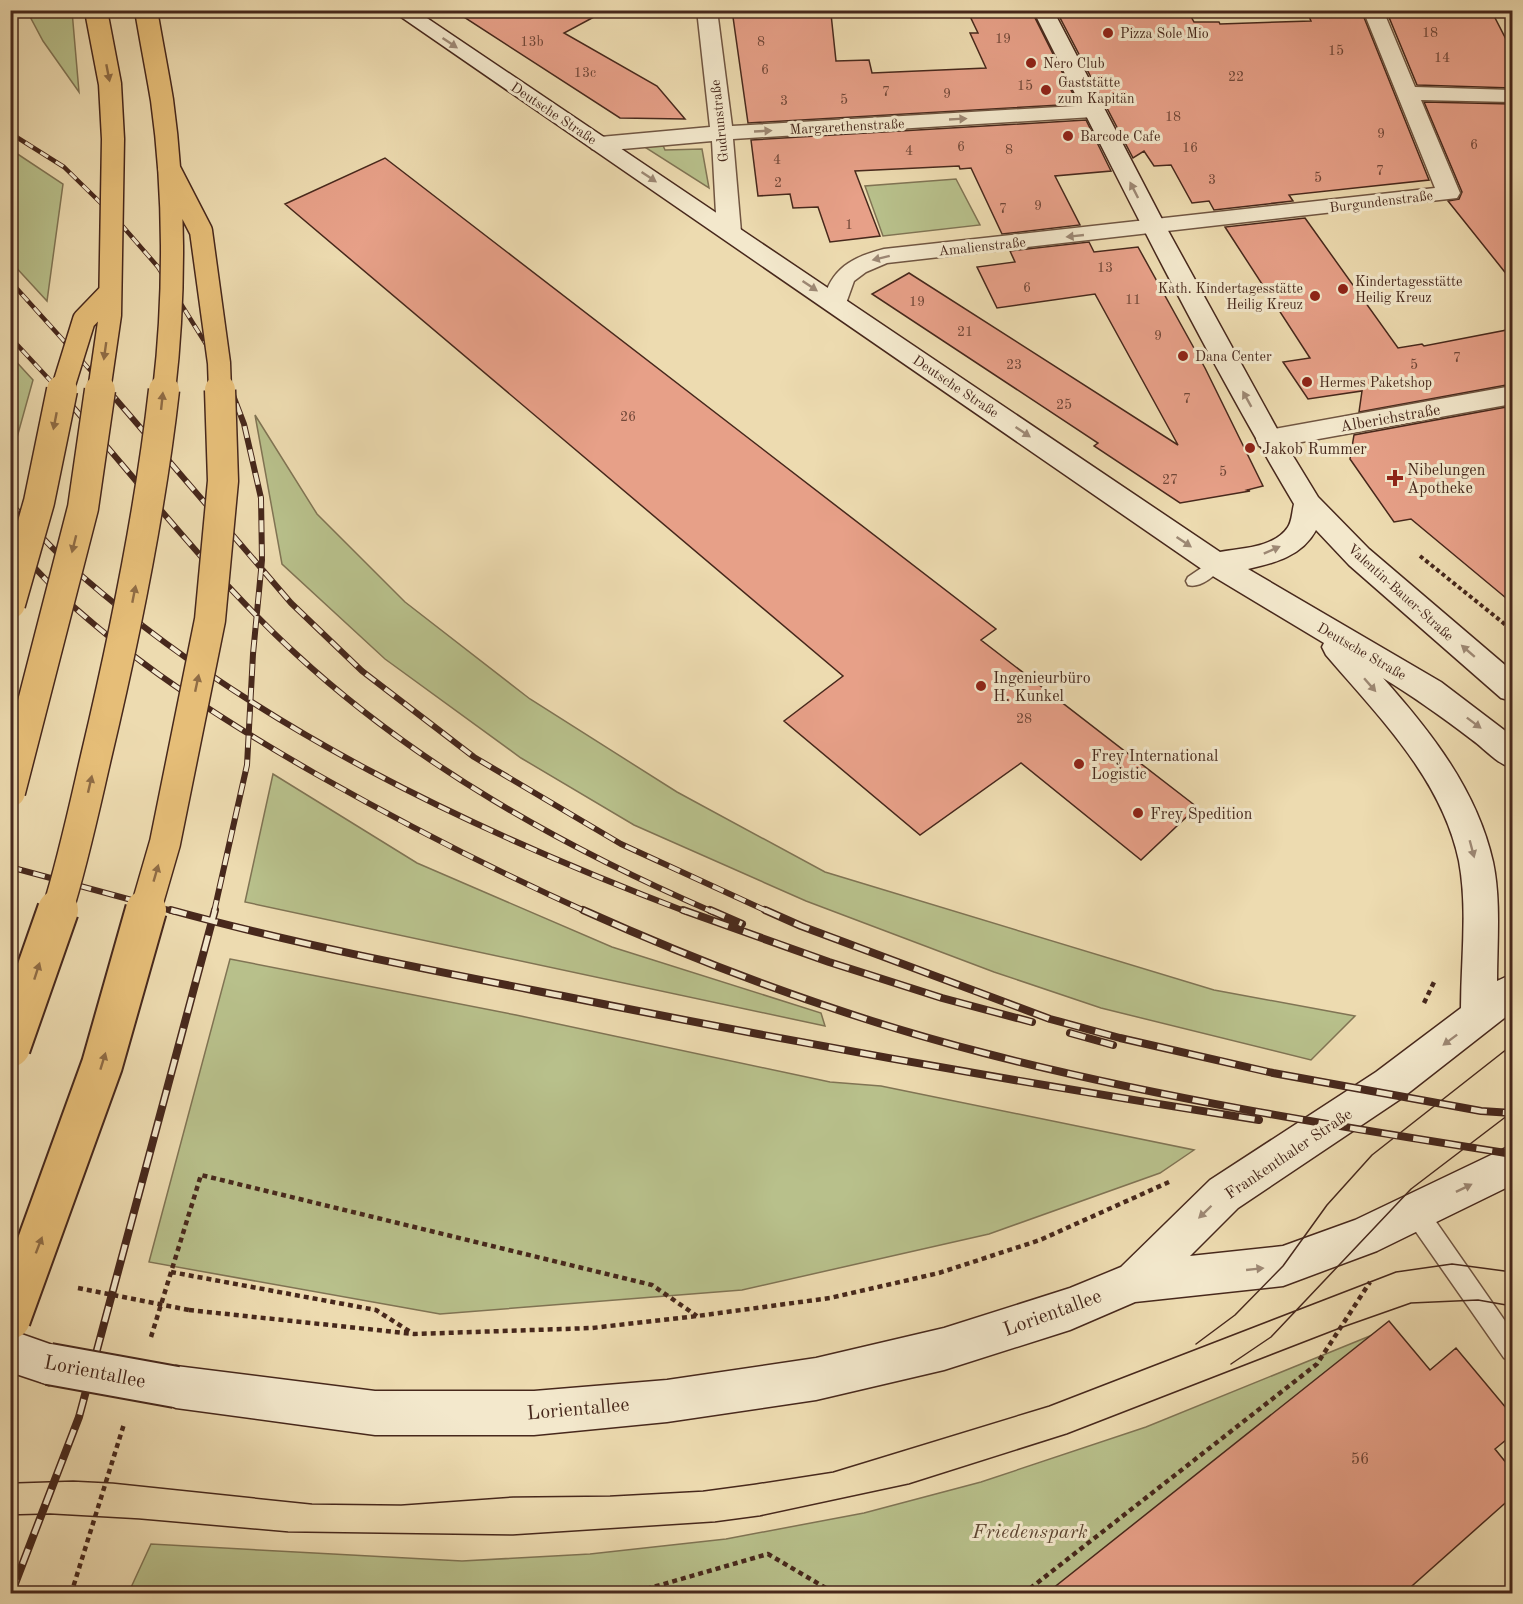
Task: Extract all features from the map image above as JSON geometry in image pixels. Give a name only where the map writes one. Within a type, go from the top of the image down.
[{"type":"highway","points":[[10,1047],[67,880],[124,646],[156,465],[167,359],[171,266],[169,170],[154,45],[146,10]]},
{"type":"highway","points":[[10,792],[83,507],[110,315],[112,139],[110,84],[97,16]]},
{"type":"highway","points":[[10,1319],[102,1065],[165,843],[210,620],[223,481],[219,363],[201,231],[169,170]]},
{"type":"highway","points":[[10,604],[39,502],[62,389],[84,320],[110,293]]},
{"type":"main road","name":"Deutsche Straße","points":[[401,10],[835,303],[1205,572],[1318,625],[1430,691],[1492,737],[1512,755]]},
{"type":"main road","name":"Gudrunstraße","points":[[707,10],[722,133],[729,232]]},
{"type":"main road","name":"Valentin-Bauer-Straße","points":[[1043,10],[1154,227],[1269,439],[1308,504],[1359,557],[1512,689]]},
{"type":"main road","name":"Burgundenstraße","points":[[1154,227],[1449,194],[1374,10]]},
{"type":"main road","points":[[1408,93],[1512,96]]},
{"type":"main road","name":"Margarethenstraße","points":[[600,144],[722,133],[1093,111]]},
{"type":"main road","name":"Amalienstraße","points":[[835,303],[838,286],[846,274],[862,263],[884,256],[1154,227]]},
{"type":"main road","name":"Alberichstraße","points":[[1269,439],[1512,395]]},
{"type":"main road","points":[[1205,572],[1268,554],[1288,543],[1301,530],[1308,504]]},
{"type":"main road","points":[[1318,625],[1409,730],[1445,786],[1465,824],[1476,863],[1479,1018]]},
{"type":"main road","name":"Frankenthaler Straße","points":[[1135,1282],[1224,1194],[1389,1085],[1512,991]]},
{"type":"main road","points":[[1135,1282],[1282,1266],[1363,1237],[1512,1165]]},
{"type":"main road","name":"Lorientallee","points":[[10,1351],[49,1364],[176,1387],[375,1413],[534,1413],[667,1401],[816,1379],[944,1349],[1070,1309],[1135,1282]]},
{"type":"lane","points":[[1510,10],[1512,16]]},
{"type":"lane","points":[[1415,1212],[1512,1350]]},
{"type":"path","points":[[1416,1011],[1424,1004],[1437,976]]},
{"type":"path","points":[[150,1339],[201,1175],[652,1285],[698,1316]]},
{"type":"path","points":[[78,1288],[189,1310],[414,1334],[592,1328],[830,1298],[939,1273],[1040,1240],[1174,1179]]},
{"type":"path","points":[[1023,1593],[1317,1364],[1377,1271]]},
{"type":"path","points":[[171,1272],[376,1310],[414,1334]]},
{"type":"path","points":[[71,1593],[126,1416]]},
{"type":"path","points":[[629,1593],[768,1554],[836,1593]]},
{"type":"green space","points":[[27,11],[72,11],[79,92],[43,41]]},
{"type":"green space","points":[[662,143],[665,150],[702,149],[709,188],[643,146]]},
{"type":"green space","points":[[10,149],[63,184],[47,301],[11,262]]},
{"type":"green space","points":[[956,179],[980,225],[883,236],[865,186]]},
{"type":"green space","points":[[11,356],[33,380],[11,459]]},
{"type":"green space","points":[[255,415],[317,514],[405,602],[530,699],[677,792],[825,872],[1214,990],[1355,1016],[1311,1060],[1101,1008],[994,972],[806,901],[634,825],[521,758],[385,659],[282,564]]},
{"type":"green space","points":[[273,774],[417,863],[612,947],[821,1013],[825,1026],[245,902]]},
{"type":"green space","points":[[230,959],[516,1015],[830,1082],[881,1086],[1194,1150],[1160,1173],[989,1234],[742,1290],[440,1314],[149,1262]]},
{"type":"green space","name":"Friedenspark","points":[[1392,1327],[1050,1593],[128,1594],[151,1544],[462,1561],[590,1554],[726,1539],[864,1513],[981,1482],[1146,1427]]},
{"type":"building","points":[[453,10],[607,10],[564,33],[657,86],[685,119],[620,118]]},
{"type":"building","points":[[732,10],[822,11],[823,14],[831,14],[836,61],[869,60],[872,73],[986,68],[970,33],[978,33],[967,10],[1031,10],[1078,104],[748,123]]},
{"type":"building","points":[[1056,10],[1146,10],[1148,15],[1189,13],[1194,22],[1219,22],[1220,24],[1311,21],[1306,10],[1361,10],[1429,180],[1289,195],[1293,201],[1214,210],[1209,201],[1192,203],[1171,165],[1154,166],[1144,151],[1133,158]]},
{"type":"building","points":[[1386,10],[1493,14],[1512,51],[1512,88],[1417,85]]},
{"type":"building","points":[[1424,102],[1512,104],[1512,281],[1448,201],[1459,199],[1462,192]]},
{"type":"building","points":[[1086,120],[1111,171],[1055,176],[1080,225],[1002,234],[971,168],[960,169],[959,166],[855,171],[880,236],[830,242],[818,207],[793,208],[790,194],[758,196],[751,140]]},
{"type":"building","points":[[385,158],[996,629],[981,640],[1197,807],[1141,860],[1021,763],[920,835],[784,721],[843,676],[285,204]]},
{"type":"building","points":[[1305,218],[1398,348],[1422,344],[1424,346],[1512,329],[1512,384],[1359,412],[1362,391],[1308,399],[1283,362],[1310,358],[1225,227]]},
{"type":"building","points":[[1089,242],[1094,252],[1138,247],[1205,368],[1263,486],[1247,490],[1250,491],[1180,503],[1094,446],[1098,443],[872,294],[909,273],[1178,445],[1095,294],[997,308],[977,267],[1015,262],[1010,251]]},
{"type":"building","points":[[1512,406],[1512,603],[1411,519],[1394,522],[1350,459],[1354,435]]},
{"type":"building","points":[[1389,1321],[1430,1370],[1456,1348],[1512,1415],[1512,1435],[1495,1449],[1512,1470],[1512,1497],[1404,1593],[1047,1593]]},
{"type":"tram line","points":[[1196,1344],[1235,1315],[1283,1266],[1327,1205],[1372,1155],[1512,1045]]},
{"type":"tram line","points":[[1296,1311],[1411,1189],[1512,1112]]},
{"type":"tram line","points":[[1296,1311],[1396,1272],[1452,1264],[1512,1272]]},
{"type":"tram line","points":[[10,1515],[50,1514],[139,1519],[288,1532],[513,1535],[715,1522],[760,1516],[909,1484],[1067,1434],[1340,1328],[1411,1303],[1478,1300],[1512,1306]]},
{"type":"tram line","points":[[10,1483],[73,1481],[113,1483],[312,1504],[401,1505],[513,1497],[610,1496],[703,1491],[833,1472],[1049,1406],[1296,1311]]},
{"type":"tram line","points":[[1231,1364],[1271,1337],[1296,1311]]},
{"type":"railway","points":[[10,133],[64,167],[112,214],[158,267],[224,373],[231,391]]},
{"type":"railway","points":[[10,281],[109,391]]},
{"type":"railway","points":[[10,337],[60,391]]},
{"type":"railway","points":[[58,390],[202,558],[257,616]]},
{"type":"railway","points":[[108,390],[261,568]]},
{"type":"railway","points":[[231,390],[244,424],[261,498],[261,568]]},
{"type":"railway","points":[[10,503],[73,569],[150,632],[250,701]]},
{"type":"railway","points":[[10,542],[57,591],[102,631],[190,696],[249,733]]},
{"type":"railway","points":[[257,616],[261,568]]},
{"type":"railway","points":[[261,568],[291,603],[362,671],[474,757],[621,844],[769,912]]},
{"type":"railway","points":[[250,701],[257,616]]},
{"type":"railway","points":[[257,616],[342,694],[390,732],[441,767],[493,800],[601,860],[713,912]]},
{"type":"railway","points":[[249,733],[250,701]]},
{"type":"railway","points":[[250,701],[370,771],[448,810],[606,880],[687,912]]},
{"type":"railway","points":[[214,912],[247,765],[249,733]]},
{"type":"railway","points":[[249,733],[382,811],[587,912]]},
{"type":"railway","points":[[10,867],[176,912]]},
{"type":"railway","points":[[171,910],[212,921]]},
{"type":"railway","points":[[212,921],[215,910]]},
{"type":"railway","points":[[583,910],[730,972],[780,990],[882,1024],[984,1053],[1181,1097],[1313,1122],[1512,1154]]},
{"type":"railway","points":[[683,910],[829,962],[942,998],[1032,1022]]},
{"type":"railway","points":[[710,910],[742,924]]},
{"type":"railway","points":[[765,910],[801,926],[1050,1019],[1120,1038],[1273,1073],[1481,1111],[1512,1113]]},
{"type":"railway","points":[[11,1594],[79,1417],[212,921]]},
{"type":"railway","points":[[212,921],[369,957],[740,1031],[1259,1120]]},
{"type":"railway","points":[[1070,1033],[1113,1045]]},
{"type":"place","name":"Pizza Sole Mio","points":[[1108,33]]},
{"type":"place","name":"Nero Club","points":[[1031,63]]},
{"type":"place","name":"Gaststätte zum Kapitän","points":[[1046,90]]},
{"type":"place","name":"Barcode Cafe","points":[[1068,136]]},
{"type":"place","name":"Kindertagesstätte Heilig Kreuz","points":[[1343,289]]},
{"type":"place","name":"Kath. Kindertagesstätte Heilig Kreuz","points":[[1315,296]]},
{"type":"place","name":"Dana Center","points":[[1183,356]]},
{"type":"place","name":"Hermes Paketshop","points":[[1307,382]]},
{"type":"place","name":"Jakob Rummer","points":[[1250,448]]},
{"type":"place","name":"Nibelungen Apotheke","points":[[1395,478]]},
{"type":"place","name":"Ingenieurbüro H. Kunkel","points":[[981,686]]},
{"type":"place","name":"Frey International Logistic","points":[[1079,764]]},
{"type":"place","name":"Frey Spedition","points":[[1138,813]]}]
